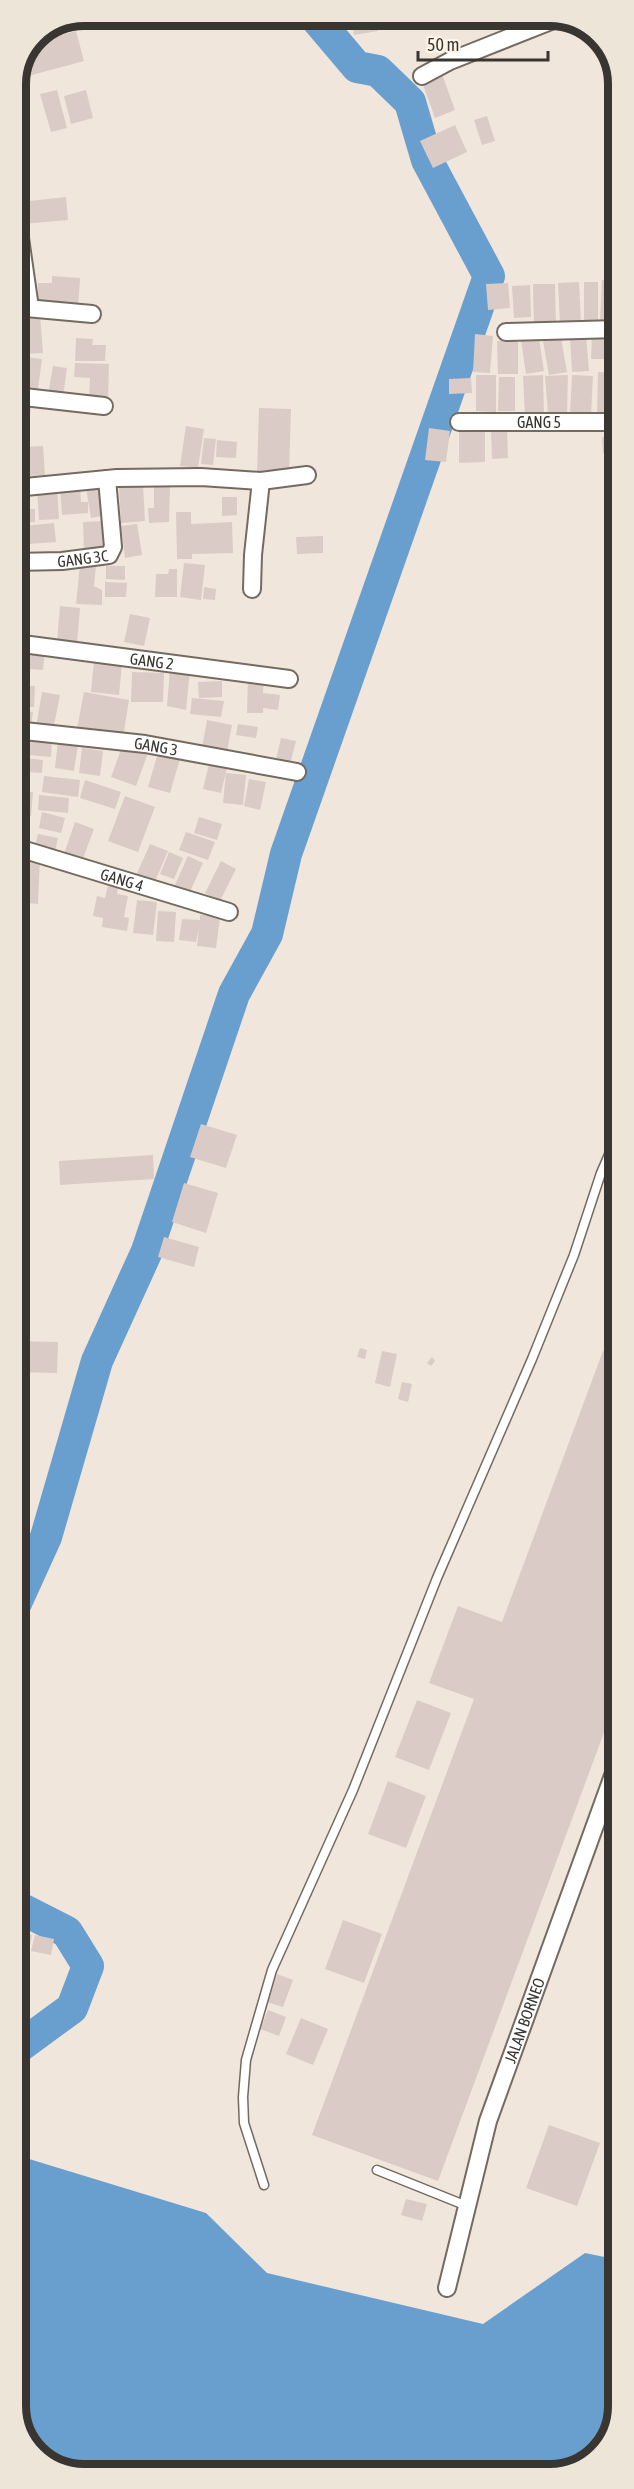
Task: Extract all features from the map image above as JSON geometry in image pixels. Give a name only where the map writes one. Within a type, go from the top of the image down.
[{"type":"street","points":[[422,76],[450,61],[536,26]]},
{"type":"street","points":[[26,308],[92,315]]},
{"type":"street","points":[[506,332],[608,329]]},
{"type":"street","points":[[26,397],[104,406]]},
{"type":"street","name":"GANG 5","points":[[459,422],[608,422]]},
{"type":"street","points":[[26,487],[107,478],[201,477],[261,481],[307,476]]},
{"type":"street","name":"GANG 3C","points":[[26,562],[62,561],[109,555],[113,547],[107,478]]},
{"type":"street","points":[[252,589],[253,555],[261,481]]},
{"type":"street","name":"GANG 2","points":[[26,643],[289,679]]},
{"type":"street","name":"GANG 3","points":[[26,731],[145,744],[297,772]]},
{"type":"street","name":"GANG 4","points":[[26,849],[229,912]]},
{"type":"street","name":"JALAN BORNEO","points":[[447,2288],[488,2121],[608,1789]]},
{"type":"lane","points":[[264,2185],[244,2123],[243,2097],[246,2060],[272,1970],[353,1790],[436,1578],[532,1359],[574,1255],[608,1157]]},
{"type":"lane","points":[[377,2170],[467,2206]]},
{"type":"water","points":[[26,2158],[206,2213],[267,2273],[483,2324],[585,2253],[608,2258],[608,2413],[601,2434],[596,2441],[589,2449],[573,2459],[550,2464],[80,2463],[61,2459],[45,2449],[33,2434],[29,2424],[26,2405]]},
{"type":"building","points":[[353,26],[377,26],[378,31],[354,35]]},
{"type":"building","points":[[76,31],[84,61],[27,76],[35,51],[47,39]]},
{"type":"building","points":[[442,74],[455,110],[435,118],[422,82]]},
{"type":"building","points":[[57,90],[67,128],[51,132],[40,94]]},
{"type":"building","points":[[86,90],[93,118],[71,124],[64,96]]},
{"type":"building","points":[[487,116],[495,141],[482,145],[474,120]]},
{"type":"building","points":[[455,125],[467,152],[433,168],[420,141]]},
{"type":"building","points":[[66,197],[68,220],[26,224],[26,201]]},
{"type":"building","points":[[52,276],[80,278],[78,310],[38,308],[38,283],[52,283]]},
{"type":"building","points":[[602,280],[608,280],[608,321],[600,321]]},
{"type":"building","points":[[579,282],[581,323],[560,324],[558,283]]},
{"type":"building","points":[[584,282],[598,282],[598,321],[584,321]]},
{"type":"building","points":[[508,283],[510,308],[488,310],[486,284]]},
{"type":"building","points":[[533,284],[555,284],[556,326],[534,326]]},
{"type":"building","points":[[530,285],[531,317],[514,318],[512,286]]},
{"type":"building","points":[[40,315],[43,353],[26,354],[26,316]]},
{"type":"building","points":[[475,334],[493,336],[490,373],[473,372]]},
{"type":"building","points":[[586,334],[589,371],[572,372],[570,336]]},
{"type":"building","points":[[592,335],[608,335],[607,359],[591,359]]},
{"type":"building","points":[[76,338],[93,339],[92,345],[106,345],[105,361],[75,361]]},
{"type":"building","points":[[539,338],[544,371],[526,374],[521,340]]},
{"type":"building","points":[[561,338],[567,372],[549,375],[543,341]]},
{"type":"building","points":[[497,341],[518,341],[518,374],[498,374]]},
{"type":"building","points":[[26,357],[42,359],[38,389],[26,389]]},
{"type":"building","points":[[75,363],[109,364],[108,401],[89,400],[90,378],[74,377]]},
{"type":"building","points":[[53,366],[67,368],[63,397],[48,395]]},
{"type":"building","points":[[598,372],[608,372],[608,415],[597,414]]},
{"type":"building","points":[[476,375],[496,375],[496,412],[476,411]]},
{"type":"building","points":[[543,375],[544,415],[525,416],[523,376]]},
{"type":"building","points":[[568,375],[567,414],[548,414],[545,376]]},
{"type":"building","points":[[572,375],[593,376],[591,415],[570,414]]},
{"type":"building","points":[[499,377],[515,377],[515,411],[498,411]]},
{"type":"building","points":[[471,378],[472,393],[449,394],[449,379]]},
{"type":"building","points":[[26,406],[31,407],[26,442]]},
{"type":"building","points":[[259,408],[291,409],[289,475],[257,474]]},
{"type":"building","points":[[186,426],[204,429],[198,468],[180,466]]},
{"type":"building","points":[[459,427],[485,427],[485,462],[459,463]]},
{"type":"building","points":[[429,428],[450,431],[446,462],[425,460]]},
{"type":"building","points":[[507,429],[508,458],[492,459],[491,430]]},
{"type":"building","points":[[602,437],[608,437],[608,453],[603,453]]},
{"type":"building","points":[[204,438],[216,439],[213,465],[201,464]]},
{"type":"building","points":[[217,440],[237,442],[236,458],[216,457]]},
{"type":"building","points":[[43,446],[45,475],[26,476],[26,447]]},
{"type":"building","points":[[80,485],[81,502],[88,502],[88,513],[62,515],[60,486]]},
{"type":"building","points":[[103,485],[108,515],[91,518],[86,488]]},
{"type":"building","points":[[143,485],[145,521],[121,523],[119,487]]},
{"type":"building","points":[[154,485],[170,485],[169,522],[149,523],[148,508],[154,508]]},
{"type":"building","points":[[57,486],[59,519],[39,520],[37,487]]},
{"type":"building","points":[[222,497],[237,497],[237,515],[222,516]]},
{"type":"building","points":[[26,509],[35,509],[35,522],[26,522]]},
{"type":"building","points":[[176,512],[191,512],[191,524],[232,522],[233,553],[192,554],[192,559],[177,559]]},
{"type":"building","points":[[103,521],[105,553],[84,554],[83,522]]},
{"type":"building","points":[[54,523],[56,542],[29,544],[29,556],[26,556],[26,526]]},
{"type":"building","points":[[137,524],[142,555],[125,558],[121,526]]},
{"type":"building","points":[[323,536],[323,553],[297,554],[296,537]]},
{"type":"building","points":[[184,563],[205,565],[201,600],[180,597]]},
{"type":"building","points":[[80,565],[96,566],[94,586],[102,590],[102,605],[76,604]]},
{"type":"building","points":[[106,566],[125,566],[125,580],[106,579]]},
{"type":"building","points":[[169,569],[177,569],[177,597],[155,597],[156,574],[168,574]]},
{"type":"building","points":[[105,582],[127,583],[126,597],[105,597]]},
{"type":"building","points":[[204,587],[216,589],[215,600],[203,599]]},
{"type":"building","points":[[60,606],[80,608],[77,643],[57,642]]},
{"type":"building","points":[[130,614],[150,618],[144,646],[124,642]]},
{"type":"building","points":[[26,647],[45,649],[43,670],[26,669]]},
{"type":"building","points":[[94,661],[122,664],[119,695],[91,692]]},
{"type":"building","points":[[170,669],[190,670],[186,710],[167,706]]},
{"type":"building","points":[[132,672],[164,673],[163,702],[131,702]]},
{"type":"building","points":[[248,677],[264,677],[263,693],[280,695],[278,710],[263,708],[263,713],[247,713]]},
{"type":"building","points":[[222,681],[222,697],[199,698],[198,682]]},
{"type":"building","points":[[26,686],[35,686],[34,707],[26,707]]},
{"type":"building","points":[[42,692],[60,695],[53,730],[36,727]]},
{"type":"building","points":[[84,692],[129,700],[123,737],[77,729]]},
{"type":"building","points":[[192,698],[224,701],[221,717],[190,714]]},
{"type":"building","points":[[26,711],[33,712],[31,725],[26,724]]},
{"type":"building","points":[[207,720],[232,725],[226,757],[201,753]]},
{"type":"building","points":[[238,724],[258,727],[256,738],[236,735]]},
{"type":"building","points":[[29,738],[52,740],[51,757],[28,755]]},
{"type":"building","points":[[281,738],[296,741],[289,768],[275,764]]},
{"type":"building","points":[[58,742],[78,745],[74,771],[55,768]]},
{"type":"building","points":[[123,744],[148,753],[136,786],[111,777]]},
{"type":"building","points":[[82,748],[103,751],[100,776],[79,773]]},
{"type":"building","points":[[158,753],[180,759],[170,793],[148,787]]},
{"type":"building","points":[[26,758],[43,760],[42,773],[26,772]]},
{"type":"building","points":[[209,764],[227,768],[221,793],[203,789]]},
{"type":"building","points":[[226,773],[246,775],[243,805],[223,803]]},
{"type":"building","points":[[44,776],[80,780],[78,797],[42,792]]},
{"type":"building","points":[[249,779],[266,782],[260,810],[244,806]]},
{"type":"building","points":[[85,780],[121,792],[115,809],[80,798]]},
{"type":"building","points":[[26,792],[33,792],[31,816],[26,816]]},
{"type":"building","points":[[39,795],[69,798],[68,813],[38,810]]},
{"type":"building","points":[[125,796],[155,807],[138,852],[108,841]]},
{"type":"building","points":[[42,812],[65,818],[61,833],[39,828]]},
{"type":"building","points":[[199,817],[222,824],[217,840],[194,833]]},
{"type":"building","points":[[75,822],[94,829],[82,861],[64,854]]},
{"type":"building","points":[[186,832],[215,842],[208,860],[179,850]]},
{"type":"building","points":[[38,834],[58,838],[55,851],[35,846]]},
{"type":"building","points":[[150,844],[168,851],[153,886],[135,878]]},
{"type":"building","points":[[169,852],[183,858],[174,879],[160,874]]},
{"type":"building","points":[[188,856],[203,863],[188,896],[173,889]]},
{"type":"building","points":[[26,857],[40,858],[38,904],[26,903]]},
{"type":"building","points":[[221,861],[236,869],[220,901],[205,893]]},
{"type":"building","points":[[108,885],[118,886],[117,894],[128,896],[124,917],[129,918],[127,931],[102,927],[103,918],[93,916],[97,896],[105,898]]},
{"type":"building","points":[[137,900],[157,902],[153,935],[133,933]]},
{"type":"building","points":[[158,911],[176,912],[174,942],[156,941]]},
{"type":"building","points":[[200,915],[220,917],[216,948],[197,946],[199,927],[196,942],[179,940],[182,919],[200,920]]},
{"type":"building","points":[[201,1124],[237,1135],[226,1168],[190,1157]]},
{"type":"building","points":[[153,1155],[154,1179],[60,1185],[59,1161]]},
{"type":"building","points":[[184,1183],[218,1193],[206,1233],[172,1222]]},
{"type":"building","points":[[164,1237],[199,1247],[194,1267],[158,1257]]},
{"type":"building","points":[[26,1341],[58,1342],[57,1373],[26,1372]]},
{"type":"building","points":[[360,1348],[367,1350],[365,1359],[357,1357]]},
{"type":"building","points":[[382,1351],[397,1354],[390,1387],[375,1383]]},
{"type":"building","points":[[603,1351],[608,1353],[608,1722],[438,2181],[312,2135],[474,1699],[429,1683],[458,1606],[502,1622]]},
{"type":"building","points":[[432,1357],[435,1361],[431,1366],[427,1363]]},
{"type":"building","points":[[402,1382],[412,1384],[408,1402],[398,1399]]},
{"type":"building","points":[[417,1700],[451,1713],[429,1770],[395,1757]]},
{"type":"building","points":[[388,1781],[426,1796],[406,1848],[368,1834]]},
{"type":"building","points":[[343,1920],[382,1934],[364,1983],[325,1969]]},
{"type":"building","points":[[26,1934],[32,1935],[26,1962]]},
{"type":"building","points":[[35,1935],[54,1939],[51,1955],[31,1951]]},
{"type":"building","points":[[277,1974],[293,1980],[283,2007],[267,2002]]},
{"type":"building","points":[[268,2010],[286,2017],[279,2036],[260,2029]]},
{"type":"building","points":[[301,2018],[328,2029],[313,2065],[286,2054]]},
{"type":"building","points":[[549,2125],[600,2143],[577,2206],[526,2188]]},
{"type":"building","points":[[406,2199],[427,2204],[422,2221],[401,2215]]},
{"type":"waterway","points":[[26,1581],[46,1537],[97,1361],[147,1251],[234,994],[267,934],[286,854],[489,276],[427,160],[410,102],[378,71],[357,67],[322,26]]},
{"type":"waterway","points":[[26,1911],[67,1932],[88,1966],[72,2008],[26,2042]]}]
